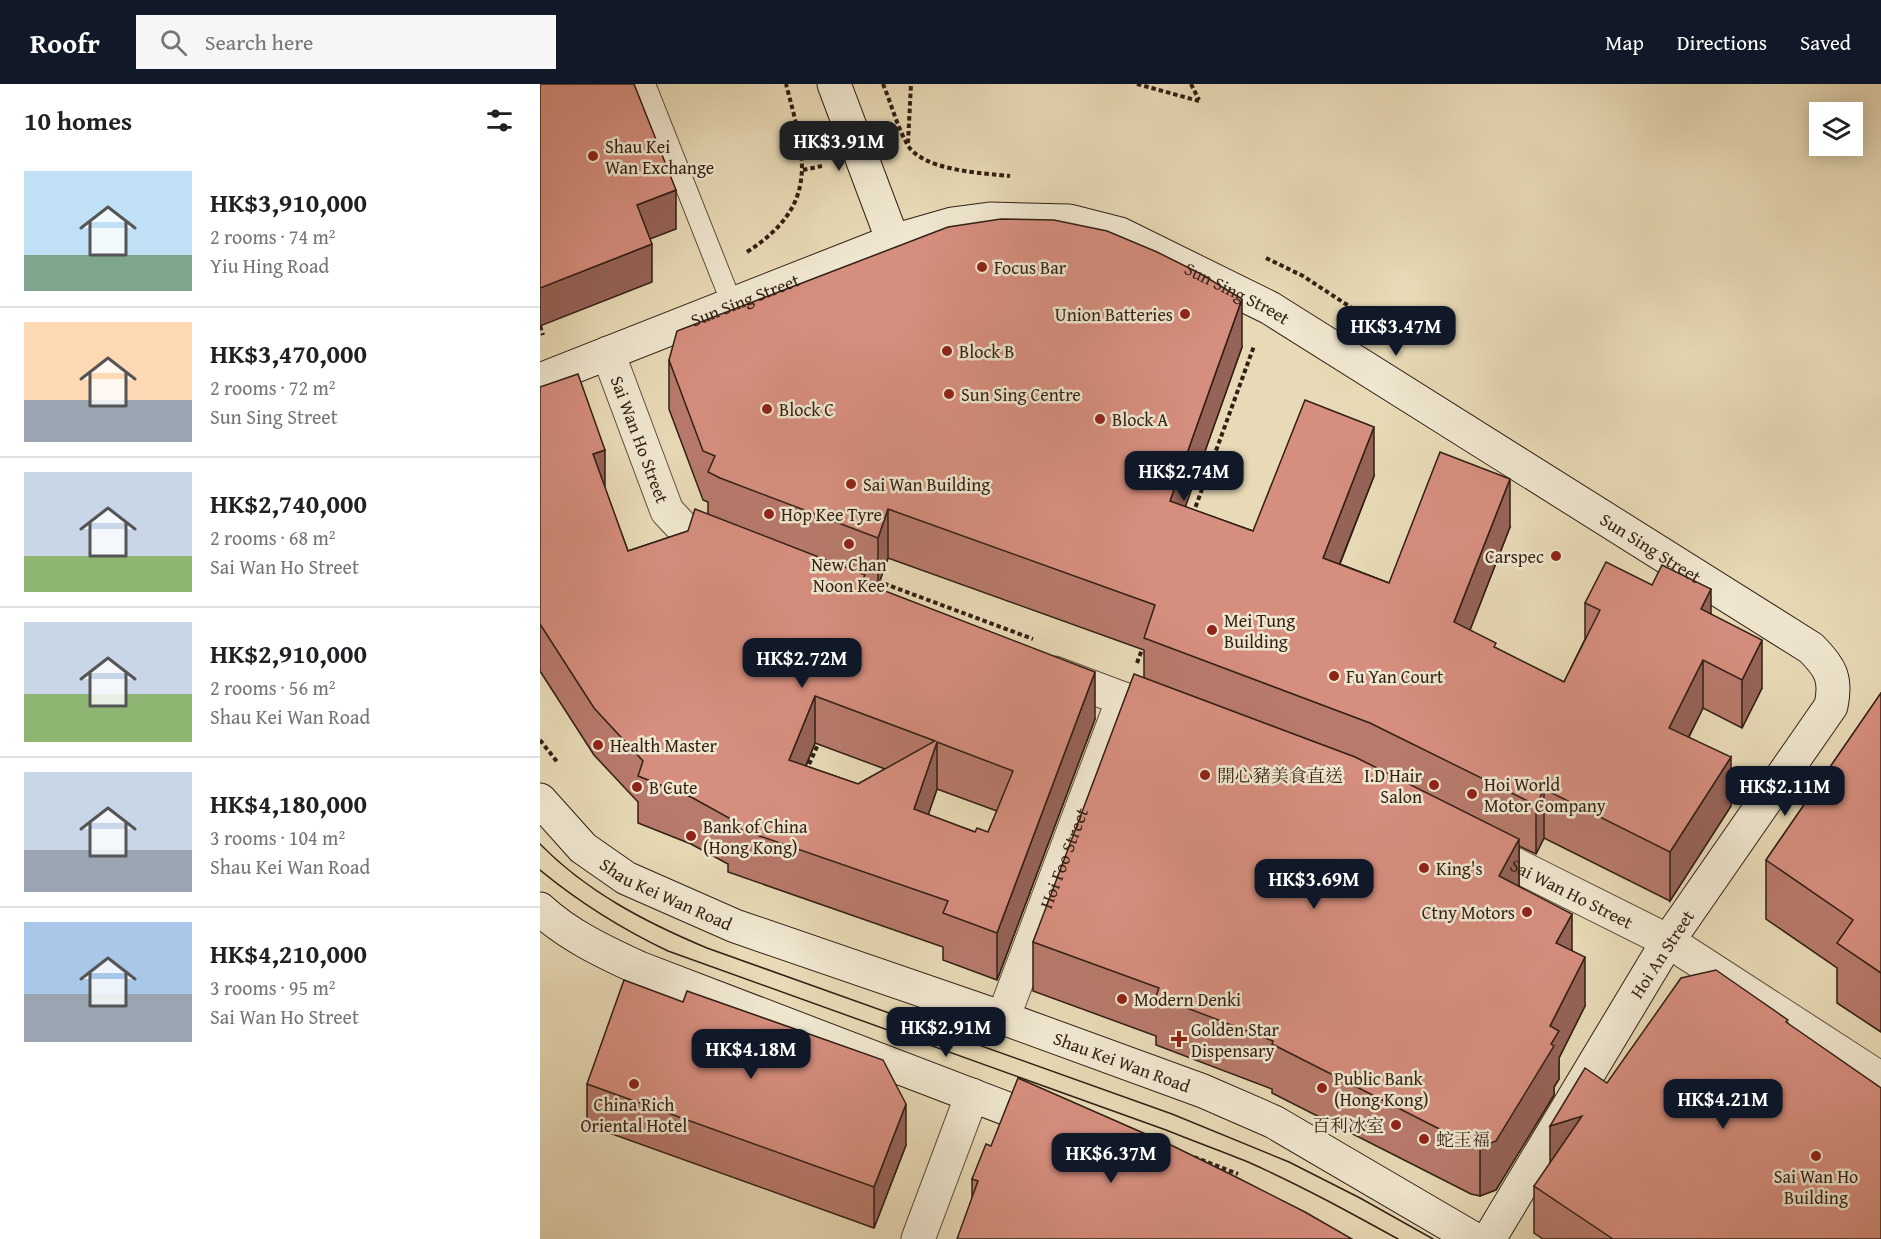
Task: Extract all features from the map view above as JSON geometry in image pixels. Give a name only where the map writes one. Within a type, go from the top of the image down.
[{"type":"street","points":[[834,84],[893,241]]},
{"type":"street","name":"Sun Sing Street","points":[[540,380],[893,241],[952,224],[990,219],[1070,221],[1120,234],[1270,308],[1811,648],[1824,660],[1832,674]]},
{"type":"street","name":"Sai Wan Ho Street","points":[[608,353],[668,511],[684,529],[712,544],[756,560]]},
{"type":"street","points":[[1030,651],[1124,699],[1189,723]]},
{"type":"street","name":"Hoi An Street","points":[[1489,1239],[1668,941],[1831,706],[1834,692],[1832,674]]},
{"type":"street","name":"Hoi Foo Street","points":[[1003,1018],[1124,699]]},
{"type":"street","name":"Shau Kei Wan Road","points":[[540,800],[583,848],[626,878],[735,926],[1003,1018],[1203,1091],[1274,1122],[1474,1239]]},
{"type":"street","name":"Sai Wan Ho Street","points":[[1447,831],[1668,941],[1881,1079]]},
{"type":"street","points":[[540,909],[594,947],[639,968],[1074,1134]]},
{"type":"street","points":[[918,1239],[972,1095]]},
{"type":"lane","points":[[645,84],[732,304]]},
{"type":"path","points":[[883,84],[908,146],[911,84]]},
{"type":"path","points":[[1137,84],[1199,100],[1191,84]]},
{"type":"path","points":[[1190,522],[1256,340]]},
{"type":"path","points":[[872,579],[1030,651]]},
{"type":"path","points":[[1136,665],[1144,643]]},
{"type":"path","points":[[803,776],[822,734]]},
{"type":"path","points":[[1189,1155],[1238,1174]]},
{"type":"building","name":"Shau Kei Wan Exchange","points":[[540,84],[634,84],[676,190],[637,205],[652,244],[540,288]]},
{"type":"building","points":[[1001,219],[1054,220],[1107,231],[1201,274],[1242,299],[1170,501],[1253,531],[1305,400],[1374,427],[1323,558],[1389,583],[1440,452],[1510,479],[1454,622],[1496,643],[1494,647],[1564,682],[1600,610],[1585,603],[1606,562],[1652,585],[1662,565],[1711,589],[1701,609],[1762,640],[1742,680],[1703,660],[1669,728],[1731,757],[1670,852],[1544,789],[1536,805],[1370,723],[1144,638],[1155,605],[888,509],[878,538],[708,472],[715,456],[703,451],[669,360],[677,331],[948,227]]},
{"type":"building","points":[[578,374],[605,450],[593,454],[628,551],[688,531],[695,509],[865,575],[863,579],[868,581],[867,584],[1095,672],[997,933],[943,913],[948,901],[728,825],[731,819],[691,797],[638,776],[643,761],[594,708],[540,624],[540,387]],"holes":[[[815,696],[935,741],[858,784],[789,760]],[[937,742],[1013,771],[988,832],[977,828],[975,832],[914,809]]]},
{"type":"building","points":[[1134,674],[1355,757],[1519,839],[1499,876],[1572,914],[1556,943],[1585,957],[1550,1026],[1559,1031],[1551,1044],[1554,1046],[1496,1141],[1480,1147],[1471,1145],[1272,1044],[1273,1041],[1156,996],[1159,988],[1033,942]]},
{"type":"building","points":[[1881,693],[1881,973],[1837,943],[1853,920],[1766,860]]},
{"type":"building","points":[[1716,970],[1881,1088],[1881,1239],[1613,1239],[1534,1186],[1582,1116],[1550,1126],[1585,1068],[1607,1083],[1681,978]]},
{"type":"building","points":[[624,980],[683,1002],[687,991],[883,1060],[906,1104],[874,1187],[587,1084]]},
{"type":"building","points":[[1018,1078],[1173,1146],[1305,1212],[1352,1239],[957,1239],[978,1181],[972,1179],[986,1144],[991,1146]]},
{"type":"tram line","points":[[540,844],[577,877],[597,891],[639,916],[684,938],[1172,1114],[1289,1162],[1433,1239]]},
{"type":"tram line","points":[[540,870],[602,915],[668,951],[1238,1158],[1305,1189],[1398,1239]]},
{"type":"place","name":"Shau Kei Wan Exchange","points":[[593,156]]},
{"type":"place","name":"Focus Bar","points":[[982,267]]},
{"type":"place","name":"Union Batteries","points":[[1185,314]]},
{"type":"place","name":"Block B","points":[[947,351]]},
{"type":"place","name":"Sun Sing Centre","points":[[949,394]]},
{"type":"place","name":"Block C","points":[[767,409]]},
{"type":"place","name":"Block A","points":[[1100,419]]},
{"type":"place","name":"Sai Wan Building","points":[[851,484]]},
{"type":"place","name":"Hop Kee Tyre","points":[[769,514]]},
{"type":"place","name":"New Chan Noon Kee","points":[[849,544]]},
{"type":"place","name":"Carspec","points":[[1556,556]]},
{"type":"place","name":"Mei Tung Building","points":[[1212,630]]},
{"type":"place","name":"Fu Yan Court","points":[[1334,676]]},
{"type":"place","name":"Health Master","points":[[598,745]]},
{"type":"place","name":"開心豬美食直送","points":[[1205,775]]},
{"type":"place","name":"I.D Hair Salon","points":[[1434,785]]},
{"type":"place","name":"B Cute","points":[[637,787]]},
{"type":"place","name":"Hoi World Motor Company","points":[[1472,794]]},
{"type":"place","name":"Bank of China (Hong Kong)","points":[[691,836]]},
{"type":"place","name":"King's","points":[[1424,868]]},
{"type":"place","name":"Ctny Motors","points":[[1527,912]]},
{"type":"place","name":"Modern Denki","points":[[1122,999]]},
{"type":"place","name":"Golden Star Dispensary","points":[[1179,1039]]},
{"type":"place","name":"China Rich Oriental Hotel","points":[[634,1084]]},
{"type":"place","name":"Public Bank (Hong Kong)","points":[[1322,1088]]},
{"type":"place","name":"百利冰室","points":[[1396,1125]]},
{"type":"place","name":"蛇王福","points":[[1424,1139]]},
{"type":"place","name":"Sai Wan Ho Building","points":[[1816,1156]]}]
